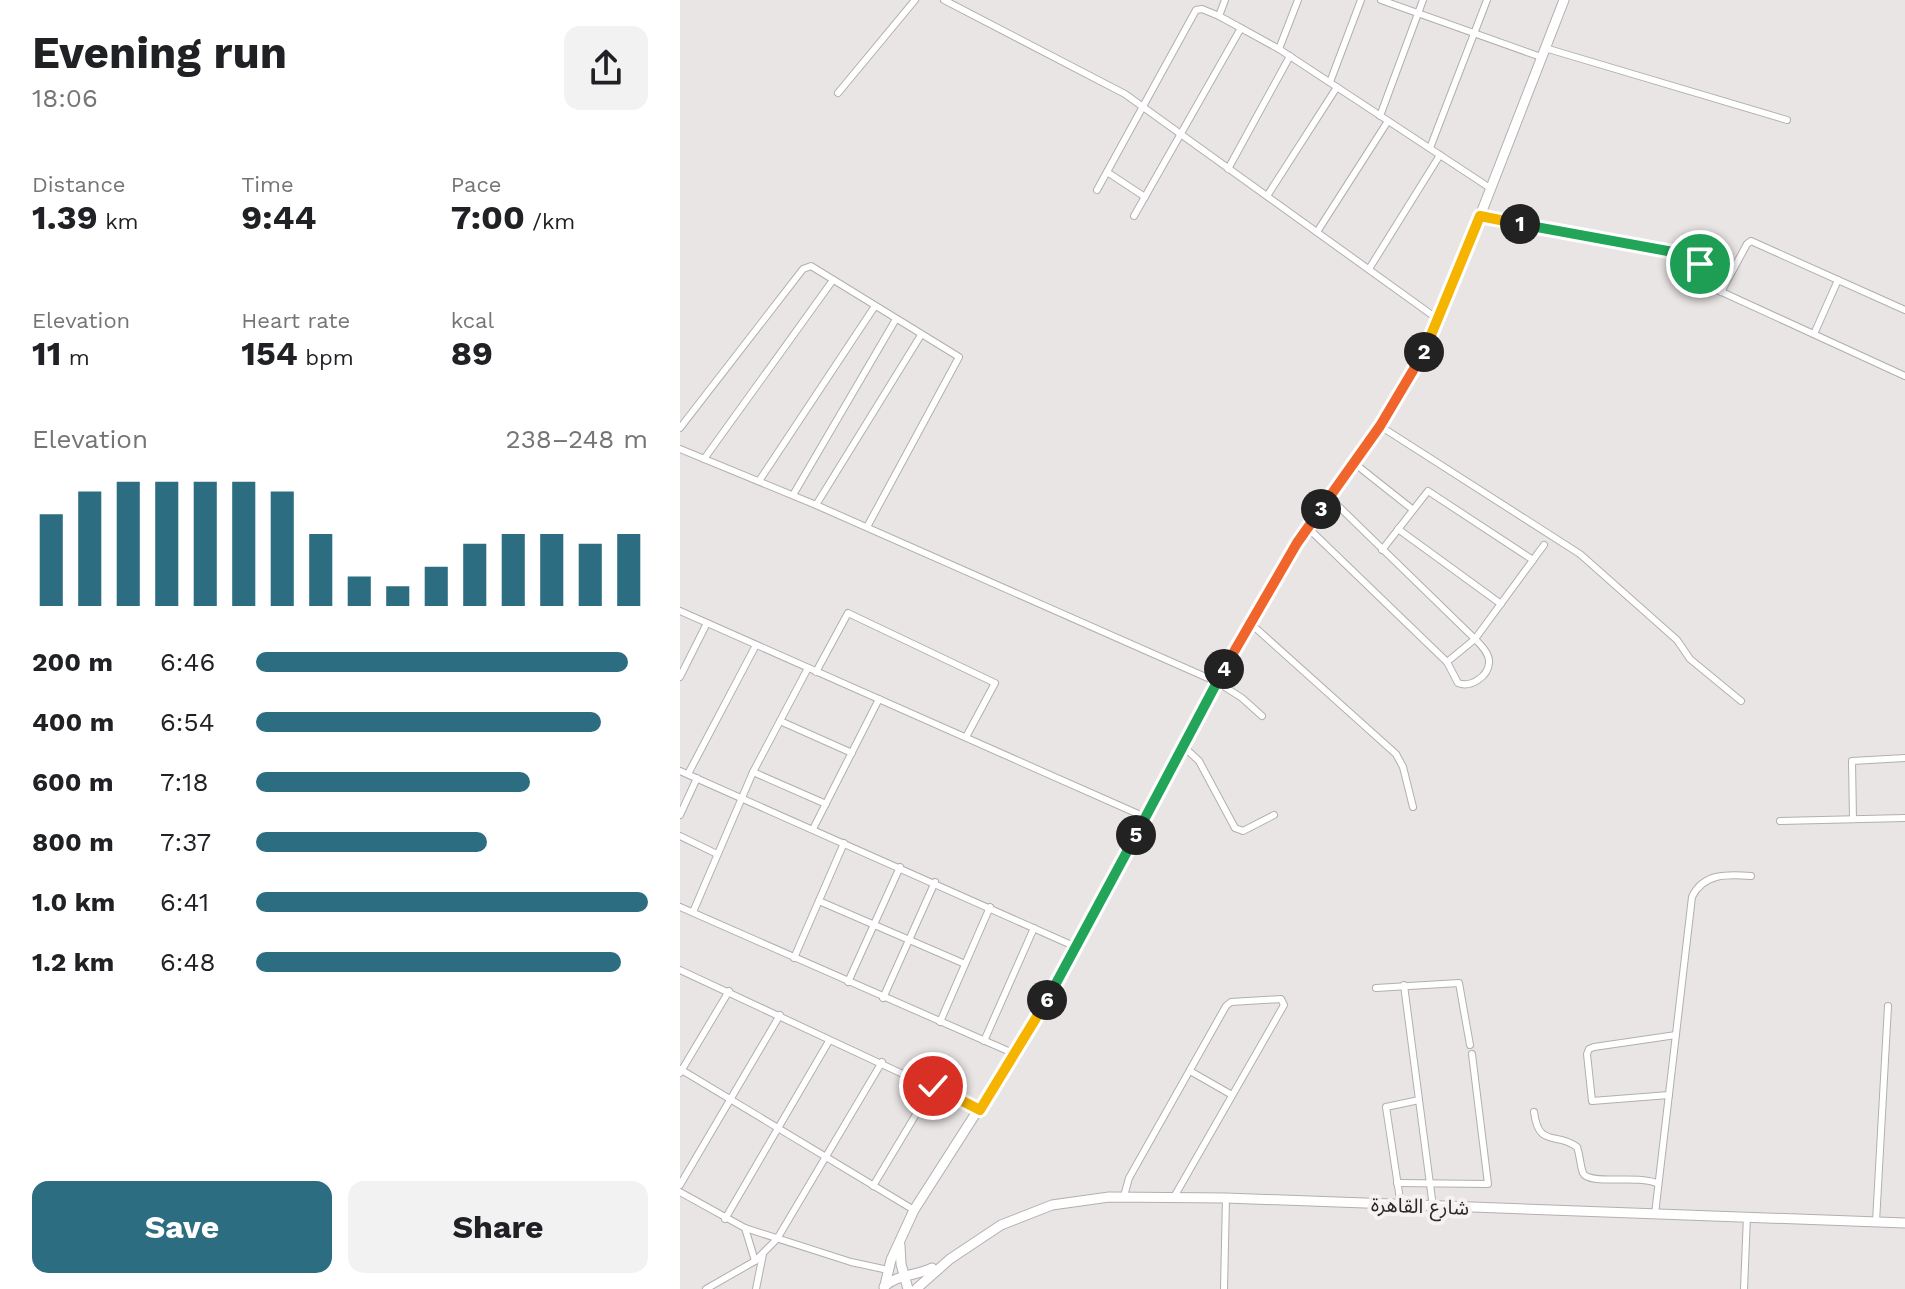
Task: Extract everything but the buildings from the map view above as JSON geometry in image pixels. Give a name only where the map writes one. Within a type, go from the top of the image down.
[{"type":"main road","points":[[884,1287],[888,1270],[914,1210],[1015,1054],[1250,623],[1307,527],[1380,426],[1417,364],[1439,320],[1564,0]]},
{"type":"main road","name":"شارع القاهرة","points":[[916,1289],[989,1231],[1038,1209],[1078,1200],[1124,1196],[1905,1223]]},
{"type":"main road","points":[[902,1238],[900,1257],[908,1289]]},
{"type":"main road","name":"شارع القاهرة","points":[[884,1287],[894,1279],[921,1273],[950,1259]]},
{"type":"street","points":[[838,93],[915,0]]},
{"type":"street","points":[[944,0],[1122,92],[1439,320]]},
{"type":"street","points":[[1219,16],[1225,0]]},
{"type":"street","points":[[1279,49],[1298,0]]},
{"type":"street","points":[[1330,82],[1361,0]]},
{"type":"street","points":[[1381,0],[1474,33],[1787,120]]},
{"type":"street","points":[[1380,116],[1423,0]]},
{"type":"street","points":[[1430,148],[1487,0]]},
{"type":"street","points":[[1097,190],[1196,10],[1202,9],[1279,49],[1490,188]]},
{"type":"street","points":[[1134,216],[1241,28]]},
{"type":"street","points":[[1228,169],[1290,56]]},
{"type":"street","points":[[1267,196],[1337,87]]},
{"type":"street","points":[[1317,232],[1388,121]]},
{"type":"street","points":[[1369,269],[1440,155]]},
{"type":"street","points":[[1107,172],[1145,197]]},
{"type":"street","points":[[1480,216],[1699,259],[1697,279]]},
{"type":"street","points":[[1721,292],[1751,241],[1905,310]]},
{"type":"street","points":[[1681,254],[1697,279],[1905,376]]},
{"type":"street","points":[[680,428],[803,269],[811,266],[959,357],[867,527]]},
{"type":"street","points":[[704,459],[833,280]]},
{"type":"street","points":[[1814,334],[1838,280]]},
{"type":"street","points":[[759,481],[875,306]]},
{"type":"street","points":[[793,495],[896,319]]},
{"type":"street","points":[[816,505],[921,335]]},
{"type":"street","points":[[1380,426],[1580,554],[1677,640],[1690,659],[1741,701]]},
{"type":"street","points":[[680,449],[867,527],[1217,682],[1262,716]]},
{"type":"street","points":[[1354,463],[1412,509]]},
{"type":"street","points":[[1382,550],[1428,491],[1533,560]]},
{"type":"street","points":[[1307,527],[1447,662],[1458,683],[1465,686],[1474,683],[1486,671],[1489,663],[1487,653],[1475,639],[1329,497]]},
{"type":"street","points":[[1398,529],[1501,604]]},
{"type":"street","points":[[1447,662],[1475,639],[1544,545]]},
{"type":"street","points":[[680,611],[1145,817]]},
{"type":"street","points":[[816,672],[848,613],[995,683],[966,737]]},
{"type":"street","points":[[680,677],[707,623]]},
{"type":"street","points":[[1250,623],[1392,749],[1403,767],[1413,807]]},
{"type":"street","points":[[688,774],[756,645]]},
{"type":"street","points":[[693,912],[741,797],[808,668]]},
{"type":"street","points":[[813,829],[879,699]]},
{"type":"street","points":[[780,721],[852,753]]},
{"type":"street","points":[[1183,746],[1199,761],[1235,828],[1243,831],[1274,815]]},
{"type":"street","points":[[1853,819],[1853,760],[1905,758]]},
{"type":"street","points":[[680,771],[1076,947]]},
{"type":"street","points":[[753,772],[826,804]]},
{"type":"street","points":[[680,815],[697,778]]},
{"type":"street","points":[[1780,821],[1905,818]]},
{"type":"street","points":[[680,836],[717,854]]},
{"type":"street","points":[[794,958],[844,843]]},
{"type":"street","points":[[848,982],[900,867]]},
{"type":"street","points":[[1655,1214],[1693,894],[1703,883],[1717,876],[1751,876]]},
{"type":"street","points":[[883,998],[935,882]]},
{"type":"street","points":[[819,901],[965,964]]},
{"type":"street","points":[[680,907],[1015,1054]]},
{"type":"street","points":[[940,1022],[990,907]]},
{"type":"street","points":[[984,1041],[1034,928]]},
{"type":"street","points":[[680,970],[980,1110]]},
{"type":"street","points":[[1376,988],[1459,983],[1470,1045]]},
{"type":"street","points":[[1404,985],[1433,1207]]},
{"type":"street","points":[[729,991],[681,1071],[914,1210]]},
{"type":"street","points":[[1124,1196],[1129,1178],[1229,1004],[1281,999],[1284,1005],[1174,1197]]},
{"type":"street","points":[[1876,1222],[1888,1006]]},
{"type":"street","points":[[680,1185],[780,1015]]},
{"type":"street","points":[[1669,1095],[1592,1101],[1588,1051],[1594,1047],[1676,1035]]},
{"type":"street","points":[[725,1219],[829,1041]]},
{"type":"street","points":[[1397,1183],[1489,1183],[1472,1054]]},
{"type":"street","points":[[706,1289],[755,1261],[777,1239],[882,1062]]},
{"type":"street","points":[[1190,1071],[1232,1095]]},
{"type":"street","points":[[873,1186],[933,1086]]},
{"type":"street","points":[[1401,1206],[1386,1107],[1419,1100]]},
{"type":"street","points":[[1534,1112],[1536,1128],[1544,1135],[1571,1142],[1577,1147],[1583,1173],[1588,1179],[1648,1180],[1658,1184]]},
{"type":"street","points":[[680,1192],[745,1228],[851,1262],[888,1270]]},
{"type":"street","points":[[1224,1289],[1226,1198]]},
{"type":"street","points":[[1744,1289],[1747,1216]]},
{"type":"street","points":[[745,1228],[755,1261]]},
{"type":"street","points":[[756,1289],[763,1254]]},
{"type":"route","points":[[933,1086],[980,1110],[1045,1005],[1250,623],[1307,527],[1380,426],[1417,364],[1439,320],[1480,216],[1695,256],[1700,264]]}]
